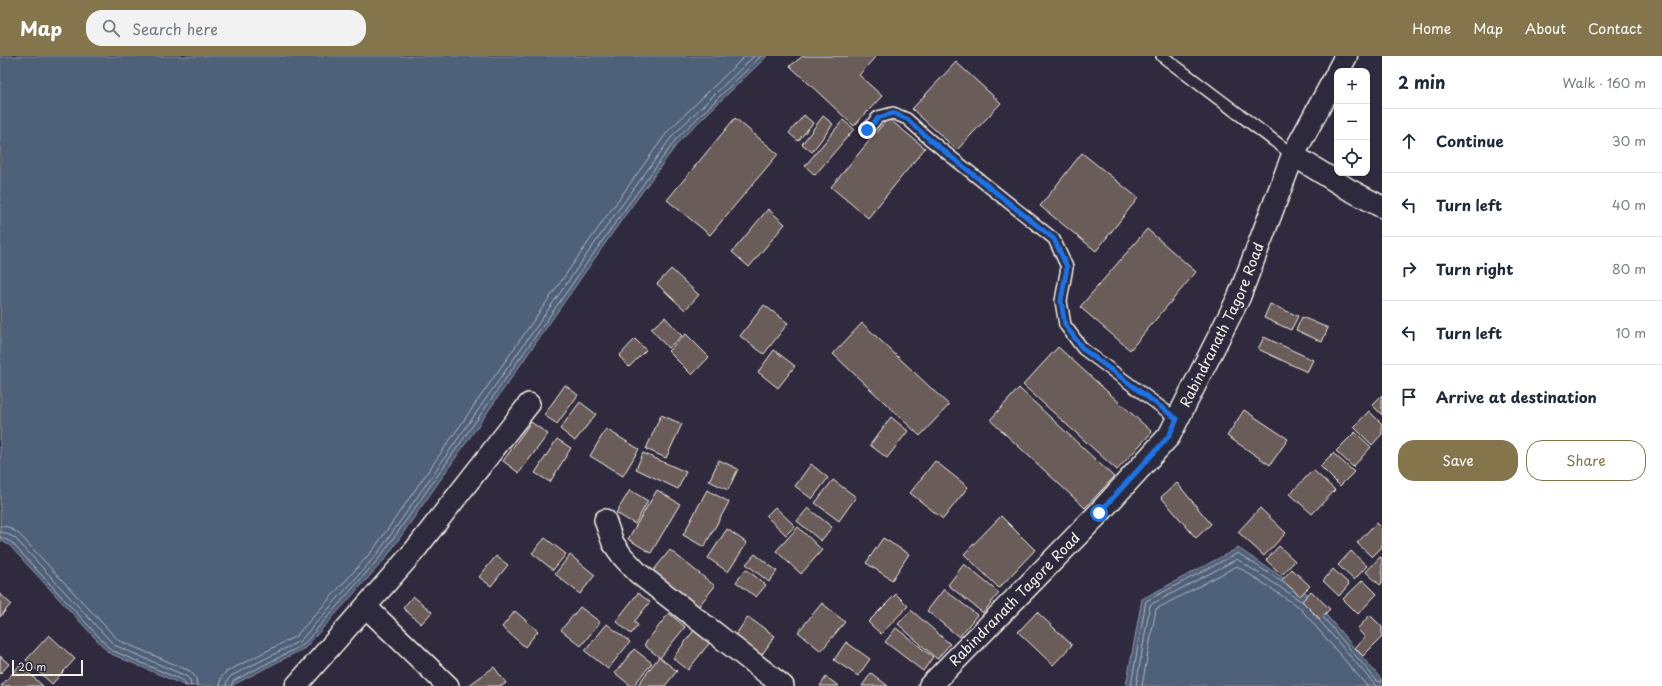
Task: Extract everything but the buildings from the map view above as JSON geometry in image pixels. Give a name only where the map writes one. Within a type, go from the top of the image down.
[{"type":"street","name":"Rabindranath Tagore Road","points":[[1340,68],[1346,56]]},
{"type":"street","name":"Rabindranath Tagore Road","points":[[930,686],[1099,513],[1169,436],[1240,297],[1294,155],[1334,80]]},
{"type":"street","points":[[1294,155],[1348,189],[1382,207]]},
{"type":"street","points":[[296,686],[416,550],[529,404]]},
{"type":"street","points":[[605,520],[613,543],[638,573],[784,686]]},
{"type":"street","points":[[366,607],[448,686]]},
{"type":"lane","points":[[1162,56],[1294,155]]},
{"type":"lane","points":[[867,130],[878,118],[893,113],[907,119],[929,139],[1054,239],[1067,267],[1061,301],[1065,325],[1083,349],[1177,419]]},
{"type":"water","points":[[0,56],[767,56],[680,140],[618,225],[385,559],[305,648],[231,686],[186,686],[109,653],[9,545],[0,540]]},
{"type":"water","points":[[1238,548],[1309,595],[1382,680],[1382,686],[1126,686],[1142,599]]},
{"type":"route","points":[[867,130],[878,118],[893,113],[907,119],[929,139],[1054,239],[1067,267],[1061,301],[1065,325],[1083,349],[1177,419],[1169,436],[1099,513]]}]
